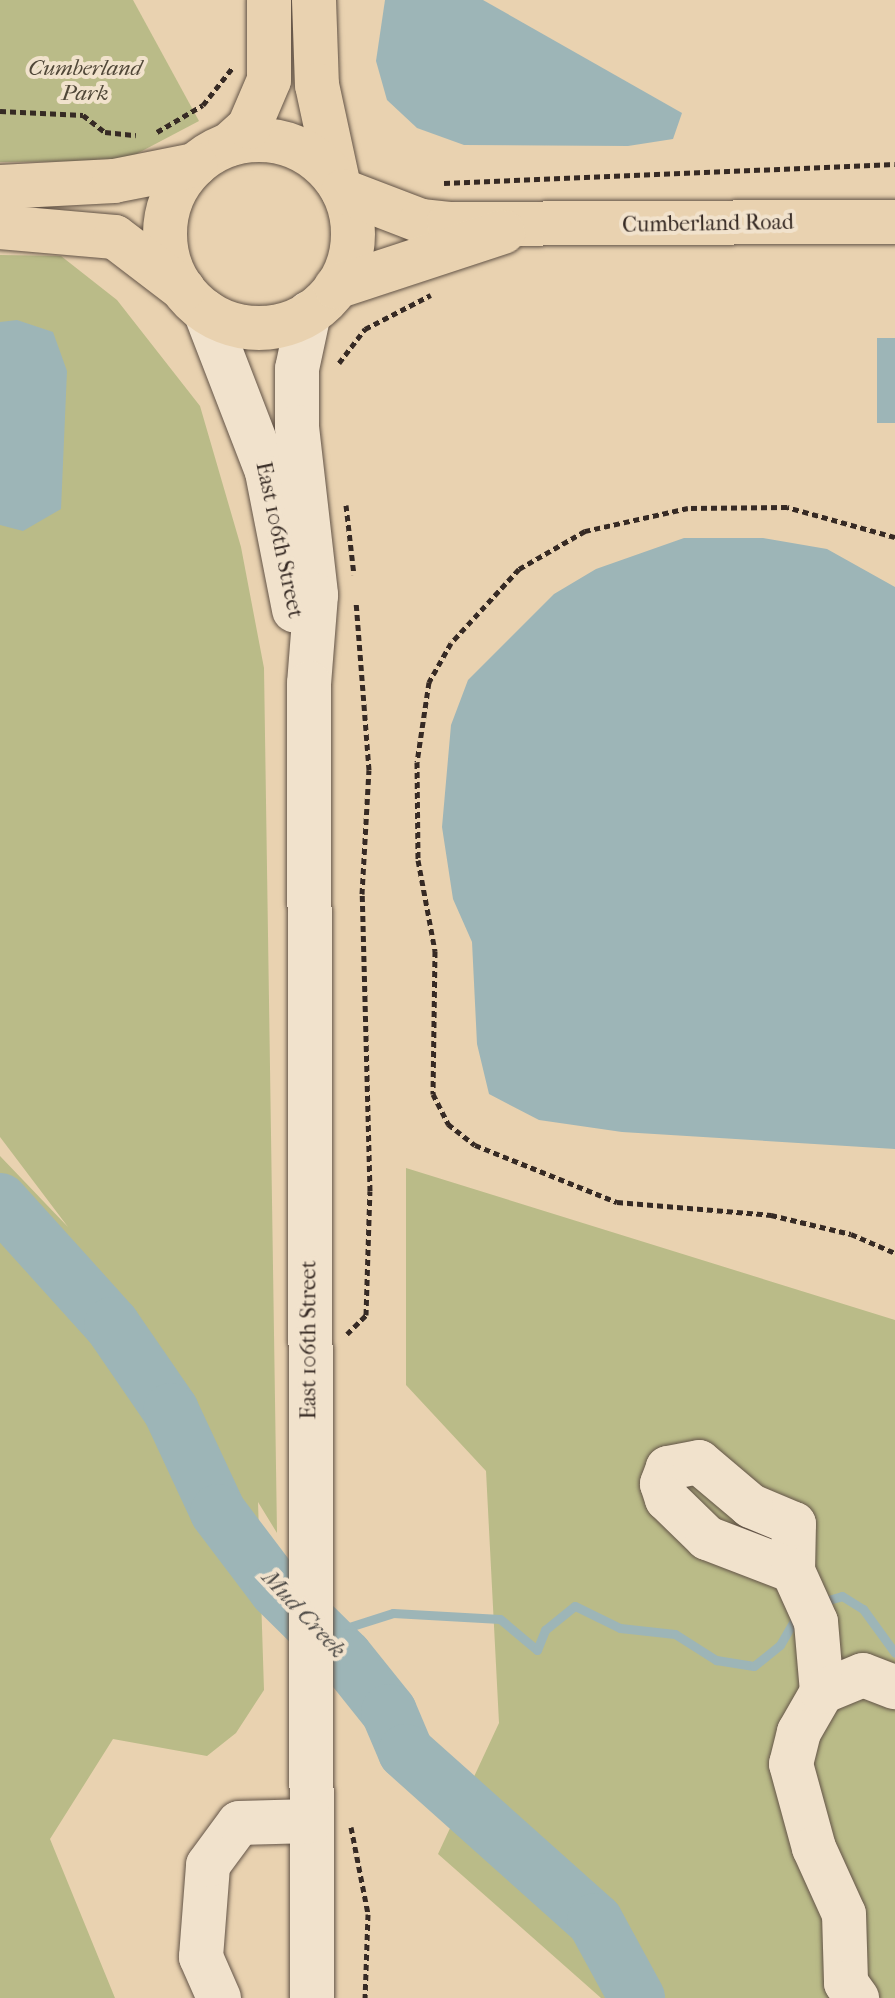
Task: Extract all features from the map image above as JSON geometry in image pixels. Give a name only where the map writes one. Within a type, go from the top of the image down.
[{"type":"main road","points":[[194,300],[171,266],[168,212],[212,155],[249,127],[269,80],[269,0]]},
{"type":"main road","points":[[0,227],[115,237],[194,300],[254,328],[323,300],[353,240],[317,85],[314,0]]},
{"type":"main road","points":[[0,187],[114,181],[212,155],[290,145],[340,187]]},
{"type":"main road","name":"Cumberland Road","points":[[340,187],[421,221],[520,226],[895,222]]},
{"type":"main road","name":"Cumberland Road","points":[[323,300],[520,226]]},
{"type":"street","name":"East 106th Street","points":[[194,300],[267,472],[309,683]]},
{"type":"street","name":"East 106th Street","points":[[312,1998],[330,1822],[309,1726],[309,683],[316,595],[297,369],[323,300]]},
{"type":"street","points":[[857,1998],[846,1983],[844,1914],[814,1848],[791,1764],[799,1732],[822,1692],[808,1605],[879,1681]]},
{"type":"street","points":[[822,1692],[879,1681]]},
{"type":"street","points":[[219,1998],[201,1957],[208,1865],[239,1823],[330,1822]]},
{"type":"path","points":[[0,111],[83,115],[120,138],[159,132],[203,105],[229,65]]},
{"type":"path","points":[[432,181],[895,164]]},
{"type":"path","points":[[334,378],[357,335],[433,300]]},
{"type":"path","points":[[338,1343],[366,1315],[370,1191],[362,894],[367,727],[344,494]]},
{"type":"path","points":[[895,537],[787,507],[688,508],[585,531],[519,569],[451,643],[429,682],[417,762],[418,860],[435,951],[433,1094],[448,1124],[475,1145],[617,1202],[771,1215],[851,1234],[895,1253]]},
{"type":"path","points":[[330,1822],[368,1914],[365,1998]]},
{"type":"green space","name":"Cumberland Park","points":[[0,0],[133,0],[199,121],[123,161],[0,162]]},
{"type":"green space","points":[[0,255],[61,256],[117,300],[200,406],[241,547],[264,668],[277,1533],[258,1502],[264,1690],[236,1733],[207,1756],[113,1739],[50,1839],[115,1998],[0,1998],[0,1156],[68,1227],[0,1137]]},
{"type":"green space","points":[[406,1168],[895,1320],[895,1998],[601,1998],[438,1854],[499,1723],[486,1471],[406,1385]]},
{"type":"water","points":[[385,0],[483,0],[682,113],[673,139],[628,146],[464,145],[417,128],[387,100],[376,61]]},
{"type":"water","points":[[17,320],[53,332],[67,371],[61,509],[23,531],[0,525],[0,322]]},
{"type":"water","points":[[877,338],[895,338],[895,423],[877,423]]},
{"type":"water","points":[[684,538],[763,538],[827,549],[895,587],[895,1149],[622,1132],[539,1120],[489,1094],[477,1044],[472,942],[453,899],[442,827],[451,725],[468,680],[554,594],[596,569]]},
{"type":"waterway","name":"Mud Creek","points":[[0,1201],[112,1325],[171,1411],[218,1512],[277,1590],[345,1657],[389,1712],[406,1752],[595,1921],[637,1998]]},
{"type":"waterway","points":[[818,1603],[842,1596],[863,1609],[895,1653]]},
{"type":"waterway","points":[[330,1642],[346,1628],[393,1613],[500,1619],[537,1650],[545,1630],[575,1606],[620,1628],[675,1634],[716,1660],[754,1666],[780,1645],[797,1616]]}]
